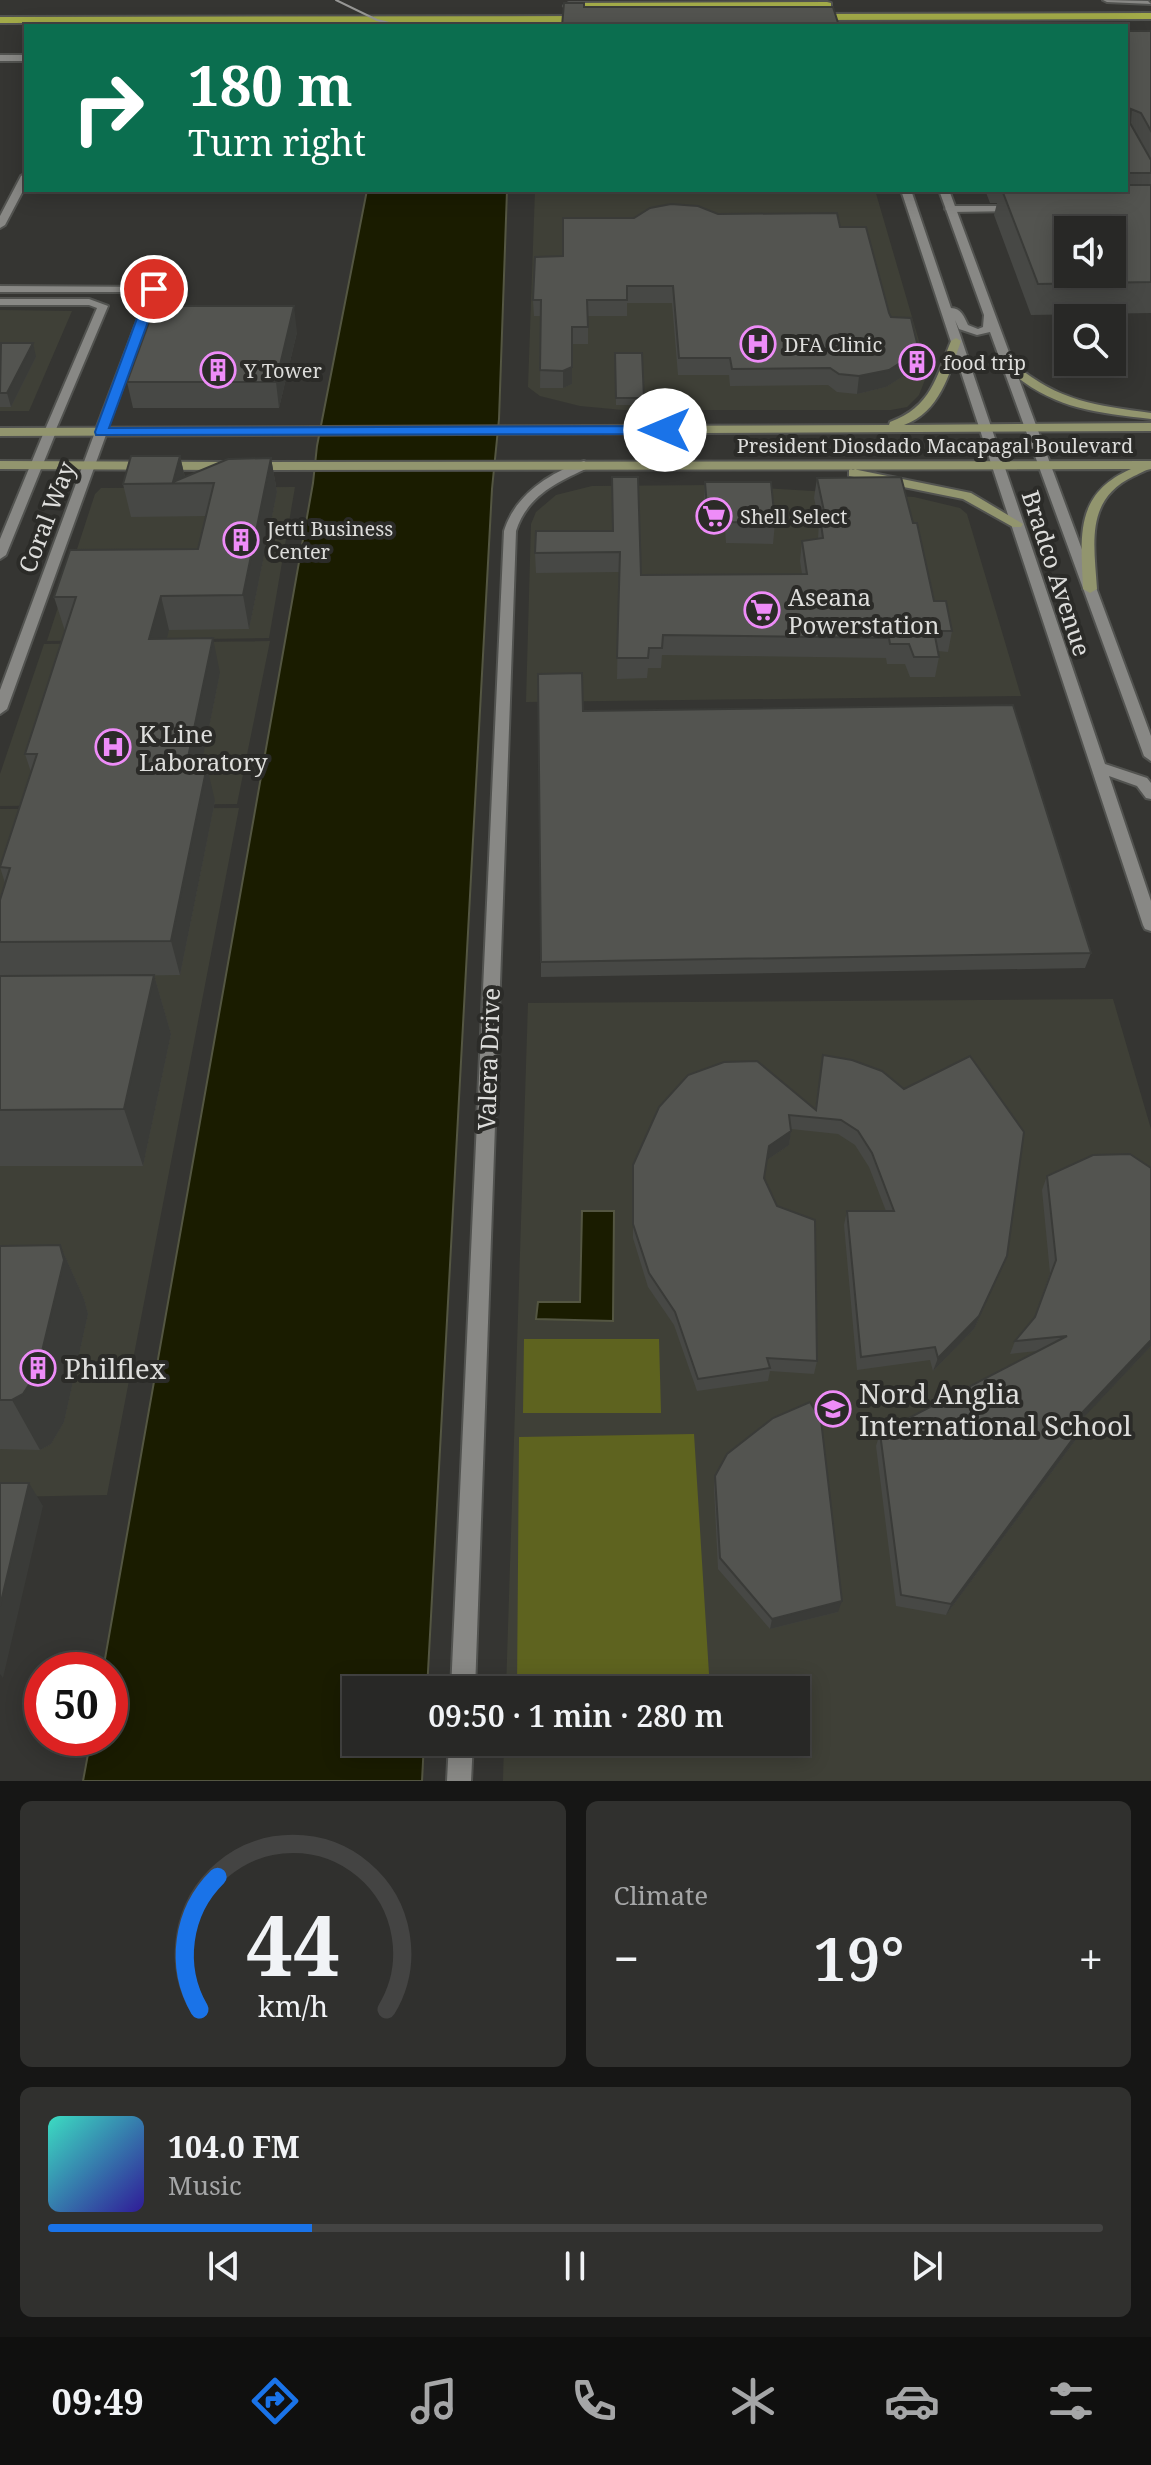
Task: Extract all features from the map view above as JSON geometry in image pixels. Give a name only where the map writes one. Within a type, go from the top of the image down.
[{"type":"highway","points":[[0,8],[1150,3]]},
{"type":"highway","points":[[914,24],[952,16]]},
{"type":"highway","points":[[0,20],[1151,16]]},
{"type":"highway","points":[[808,17],[834,24]]},
{"type":"main road","points":[[865,430],[907,420],[928,407],[956,341]]},
{"type":"main road","points":[[1007,363],[1031,386],[1059,401],[1151,416]]},
{"type":"main road","name":"President Diosdado Macapagal Boulevard","points":[[0,432],[1151,427]]},
{"type":"main road","name":"President Diosdado Macapagal Boulevard","points":[[0,465],[1151,465]]},
{"type":"main road","points":[[1090,589],[1089,531],[1095,500],[1113,481],[1151,465]]},
{"type":"main road","points":[[808,466],[947,490],[985,504],[1017,524]]},
{"type":"street","points":[[1107,0],[1150,3]]},
{"type":"street","points":[[0,58],[24,58]]},
{"type":"street","points":[[0,225],[24,180]]},
{"type":"street","name":"Bradco Avenue","points":[[907,192],[1151,925]]},
{"type":"street","name":"Bradco Avenue","points":[[945,192],[1151,756]]},
{"type":"street","points":[[950,209],[1032,209]]},
{"type":"street","name":"Coral Way","points":[[0,289],[154,289],[0,709]]},
{"type":"street","name":"Coral Way","points":[[0,302],[89,302],[103,306],[0,555]]},
{"type":"street","points":[[945,306],[958,315],[963,327],[972,332],[986,330],[989,316]]},
{"type":"street","name":"Valera Drive","points":[[464,1676],[510,531],[514,516],[527,499],[584,465]]},
{"type":"street","points":[[1099,767],[1142,782],[1151,794]]},
{"type":"street","points":[[459,1781],[460,1756]]},
{"type":"shaded area","points":[[367,192],[507,192],[499,419],[492,489],[428,1676],[342,1676],[342,1756],[423,1756],[422,1781],[83,1781],[88,1756],[128,1756],[128,1652],[106,1652],[313,483],[317,446]]},
{"type":"shaded area","points":[[535,192],[876,192],[928,372],[919,395],[907,407],[891,410],[623,410],[580,406],[540,396],[528,387]]},
{"type":"shaded area","points":[[0,310],[72,311],[29,411],[0,411]]},
{"type":"shaded area","name":"Aseana Powerstation","points":[[713,485],[914,497],[960,508],[967,514],[1021,696],[526,702],[531,524],[536,512],[556,495],[592,486]]},
{"type":"shaded area","points":[[295,487],[269,638],[47,641],[95,494],[101,488]]},
{"type":"shaded area","points":[[270,641],[237,804],[0,806],[0,774],[44,644]]},
{"type":"shaded area","points":[[239,808],[107,1495],[0,1497],[0,809]]},
{"type":"shaded area","name":"Nord Anglia International School","points":[[1113,999],[1151,1129],[1151,1781],[503,1781],[504,1756],[810,1756],[810,1676],[506,1676],[528,1003]]},
{"type":"shaded area","points":[[582,1211],[614,1211],[613,1321],[536,1319],[538,1302],[580,1302]]},
{"type":"green space","points":[[524,1339],[659,1339],[661,1413],[523,1413]]},
{"type":"green space","points":[[694,1434],[709,1676],[517,1676],[519,1437]]},
{"type":"building","points":[[564,3],[584,3],[584,7],[833,7],[838,24],[562,24]]},
{"type":"building","points":[[1128,31],[1151,31],[1151,131],[1141,113],[1131,109],[1130,123],[1151,160],[1151,173],[1128,173]]},
{"type":"building","points":[[1128,185],[1151,185],[1151,282],[1126,282],[1126,216],[1054,216],[1054,284],[1038,284],[1003,192],[1128,192]]},
{"type":"building","points":[[671,204],[698,206],[718,214],[837,213],[840,227],[866,227],[889,313],[891,317],[911,318],[919,351],[889,370],[859,376],[839,374],[830,368],[732,369],[730,358],[679,358],[673,286],[627,286],[627,300],[587,300],[588,327],[572,327],[572,367],[563,371],[540,370],[541,300],[533,300],[535,257],[563,256],[563,218],[634,218],[650,208]]},
{"type":"building","points":[[155,306],[294,306],[276,382],[127,382]]},
{"type":"building","points":[[1,343],[33,343],[7,393],[0,393]]},
{"type":"building","points":[[615,353],[642,353],[644,398],[616,398]]},
{"type":"building","points":[[131,456],[180,456],[173,482],[228,459],[271,458],[243,595],[161,596],[149,639],[213,638],[186,767],[207,766],[171,941],[0,942],[0,900],[10,868],[0,867],[37,754],[25,754],[76,597],[54,597],[70,550],[198,549],[214,483],[123,484]]},
{"type":"building","points":[[612,477],[638,477],[641,575],[807,574],[802,541],[823,538],[820,516],[825,516],[817,478],[901,477],[913,523],[917,523],[934,601],[946,601],[952,631],[934,631],[939,657],[914,657],[909,644],[890,644],[889,638],[663,635],[662,648],[649,648],[648,658],[617,658],[620,552],[535,553],[536,531],[613,531]]},
{"type":"building","points":[[705,482],[771,482],[775,523],[727,522],[727,508],[707,507]]},
{"type":"building","points":[[582,673],[583,711],[1013,705],[1091,953],[541,962],[538,674]]},
{"type":"building","points":[[154,975],[124,1109],[0,1110],[0,976]]},
{"type":"building","points":[[823,1055],[852,1060],[882,1071],[904,1089],[970,1056],[1024,1132],[1007,1256],[979,1316],[938,1358],[935,1347],[861,1357],[847,1211],[894,1211],[872,1153],[858,1131],[841,1120],[789,1115],[791,1131],[769,1146],[764,1178],[777,1206],[815,1220],[817,1361],[767,1358],[770,1368],[698,1379],[675,1312],[649,1273],[633,1224],[633,1165],[659,1107],[688,1075],[724,1062],[757,1061],[816,1110]]},
{"type":"building","points":[[1130,1154],[1151,1168],[1151,1340],[1077,1418],[1083,1425],[951,1604],[901,1595],[880,1433],[1067,1336],[1015,1341],[1035,1317],[1056,1260],[1047,1176],[1093,1155]]},
{"type":"building","points":[[60,1245],[64,1260],[37,1372],[23,1394],[12,1400],[0,1400],[0,1246]]},
{"type":"building","points":[[810,1402],[821,1420],[842,1601],[772,1619],[720,1558],[715,1476],[727,1454],[773,1418]]},
{"type":"building","points":[[0,1483],[29,1483],[0,1606]]},
{"type":"tram line","points":[[336,0],[377,20],[393,24]]},
{"type":"place","name":"DFA Clinic","points":[[758,344]]},
{"type":"place","name":"food trip","points":[[917,362]]},
{"type":"place","name":"Y Tower","points":[[218,370]]},
{"type":"place","name":"Shell Select","points":[[714,516]]},
{"type":"place","name":"Jetti Business Center","points":[[241,540]]},
{"type":"place","name":"Aseana Powerstation","points":[[762,610]]},
{"type":"place","name":"K Line Laboratory","points":[[113,747]]},
{"type":"place","name":"Philflex","points":[[38,1368]]},
{"type":"place","name":"Nord Anglia International School","points":[[833,1409]]},
{"type":"route","points":[[154,289],[101,432],[665,430]]}]
